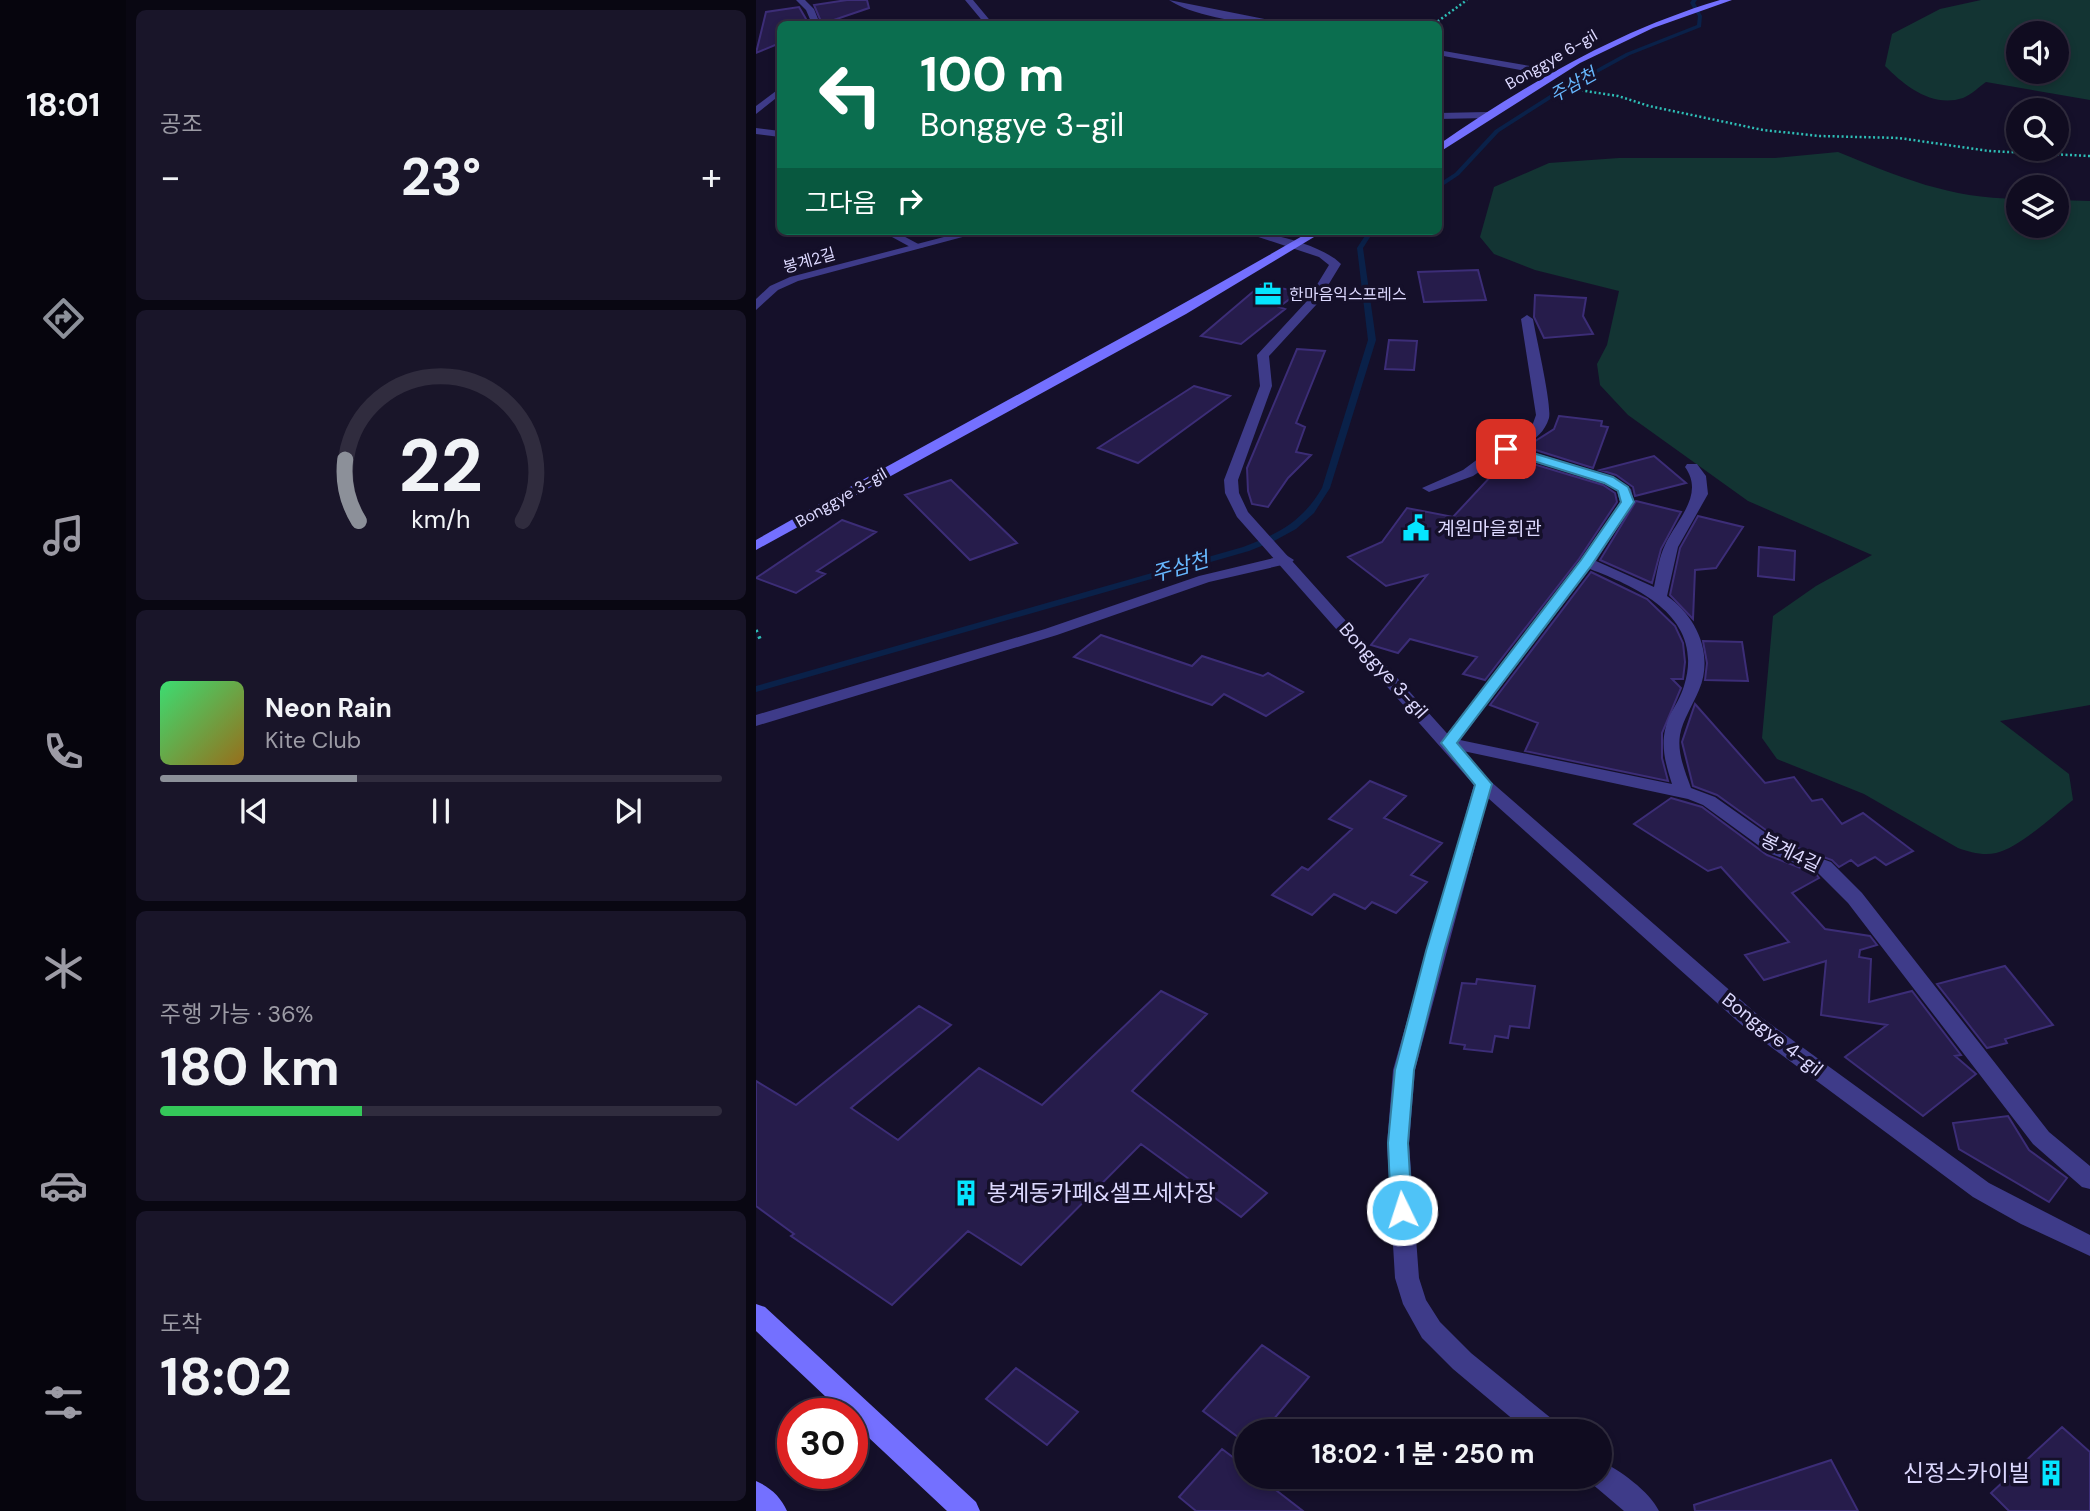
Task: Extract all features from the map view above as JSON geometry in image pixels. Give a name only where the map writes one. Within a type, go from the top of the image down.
[{"type":"street","points":[[800,0],[810,9],[815,21]]},
{"type":"street","points":[[969,0],[986,21]]},
{"type":"street","points":[[1173,0],[1196,10],[1246,21]]},
{"type":"street","name":"Bonggye 6-gil","points":[[1442,147],[1553,73],[1630,33],[1728,0]]},
{"type":"street","points":[[1442,53],[1553,73]]},
{"type":"street","points":[[756,111],[777,94]]},
{"type":"street","points":[[1442,116],[1488,115]]},
{"type":"street","points":[[756,131],[777,134]]},
{"type":"street","points":[[894,235],[918,247]]},
{"type":"street","name":"봉계2길","points":[[756,306],[774,288],[794,279],[964,235]]},
{"type":"street","points":[[1258,235],[1296,247],[1314,235]]},
{"type":"street","name":"Bonggye 3-gil","points":[[756,546],[895,466],[1296,247],[1323,255],[1335,264],[1312,303],[1263,355],[1266,386],[1230,488],[1237,506],[1253,526],[1284,557],[1483,784]]},
{"type":"street","points":[[1429,488],[1460,478],[1533,435],[1543,415],[1527,319]]},
{"type":"street","points":[[1449,743],[1587,563],[1627,502],[1624,489],[1609,480],[1506,449]]},
{"type":"street","points":[[1659,596],[1671,547],[1700,494],[1699,476],[1692,467]]},
{"type":"street","points":[[756,721],[1051,632],[1204,579],[1284,557]]},
{"type":"street","points":[[1587,563],[1635,581],[1659,596],[1684,624],[1694,651],[1693,685],[1671,745],[1683,792]]},
{"type":"street","name":"봉계4길","points":[[1449,743],[1683,792],[1709,801],[1776,849],[1824,867],[1843,885],[2042,1138],[2090,1180]]},
{"type":"street","points":[[1483,784],[1435,951],[1405,1070],[1398,1143],[1407,1278],[1415,1304],[1431,1331],[1462,1361],[1532,1419]]},
{"type":"street","name":"Bonggye 4-gil","points":[[1483,784],[1751,1021],[1980,1190],[2090,1246]]},
{"type":"street","points":[[756,1315],[966,1511]]},
{"type":"street","points":[[1612,1484],[1645,1511]]},
{"type":"street","points":[[756,1494],[773,1511]]},
{"type":"path","points":[[1438,21],[1467,0]]},
{"type":"path","points":[[1578,90],[1618,96],[1649,106],[1763,130],[1820,136],[1899,138],[1989,151],[2090,156]]},
{"type":"path","points":[[756,630],[761,641]]},
{"type":"green space","points":[[1981,0],[2090,0],[2090,100],[1986,82],[1963,98],[1930,98],[1910,88],[1885,66],[1892,34],[1940,9]]},
{"type":"green space","points":[[1838,152],[1947,191],[2006,199],[2006,238],[2069,238],[2069,200],[2090,201],[2090,705],[2000,721],[2069,774],[2073,800],[2015,845],[1996,853],[1981,854],[1958,848],[1864,794],[1777,759],[1762,738],[1773,616],[1816,586],[1872,555],[1748,501],[1628,415],[1600,385],[1597,364],[1607,345],[1619,291],[1535,270],[1494,254],[1480,237],[1494,187],[1549,163],[1619,158],[1775,158]]},
{"type":"building","points":[[867,0],[869,8],[831,21],[821,21],[814,5]]},
{"type":"building","points":[[799,7],[807,21],[777,21],[777,44],[756,53],[766,12]]},
{"type":"building","points":[[1478,270],[1486,300],[1424,302],[1418,272]]},
{"type":"building","points":[[1262,284],[1299,292],[1279,307],[1285,309],[1241,344],[1201,336]]},
{"type":"building","points":[[1535,295],[1586,298],[1583,316],[1593,334],[1544,338],[1534,317]]},
{"type":"building","points":[[1389,340],[1417,341],[1414,370],[1385,369]]},
{"type":"building","points":[[1297,349],[1325,351],[1296,423],[1305,427],[1296,452],[1311,455],[1288,478],[1268,507],[1252,504],[1248,491],[1247,468]]},
{"type":"building","points":[[1194,386],[1230,396],[1138,463],[1098,448]]},
{"type":"building","points":[[1559,416],[1602,421],[1601,426],[1608,427],[1593,468],[1526,447],[1554,429]]},
{"type":"building","points":[[1654,456],[1686,483],[1635,496],[1633,487],[1616,475],[1600,470]]},
{"type":"building","points":[[1520,460],[1603,485],[1615,493],[1617,502],[1579,559],[1485,680],[1463,674],[1477,657],[1410,639],[1398,653],[1371,645],[1427,575],[1386,586],[1348,557],[1382,542],[1407,508],[1453,517],[1492,475]]},
{"type":"building","points":[[951,480],[1017,543],[970,560],[905,495]]},
{"type":"building","points":[[1636,501],[1681,512],[1661,549],[1652,583],[1600,560]]},
{"type":"building","points":[[1698,516],[1743,527],[1716,568],[1695,570],[1693,619],[1670,595],[1680,548]]},
{"type":"building","points":[[842,520],[876,532],[817,571],[825,574],[796,593],[756,578]]},
{"type":"building","points":[[1759,547],[1795,551],[1794,580],[1758,576]]},
{"type":"building","points":[[1591,572],[1647,599],[1675,626],[1683,643],[1683,679],[1672,679],[1681,688],[1662,733],[1662,758],[1668,781],[1525,751],[1538,723],[1490,705]]},
{"type":"building","points":[[1101,635],[1192,666],[1202,656],[1263,676],[1268,673],[1303,692],[1266,716],[1224,694],[1212,705],[1074,657]]},
{"type":"building","points":[[1703,641],[1742,642],[1748,681],[1705,680],[1707,663]]},
{"type":"building","points":[[1695,704],[1765,783],[1794,777],[1812,801],[1822,799],[1842,824],[1863,813],[1913,851],[1886,865],[1875,857],[1858,866],[1851,860],[1839,867],[1832,860],[1784,843],[1717,795],[1693,786],[1682,742]]},
{"type":"building","points":[[1370,781],[1406,796],[1384,818],[1442,843],[1411,875],[1427,882],[1396,913],[1372,902],[1365,909],[1334,894],[1312,915],[1272,895],[1302,867],[1308,870],[1352,829],[1329,819]]},
{"type":"building","points":[[1671,798],[1702,807],[1767,855],[1816,874],[1819,878],[1792,893],[1825,929],[1870,936],[1877,945],[1860,950],[1859,957],[1871,959],[1869,1002],[1912,991],[1961,1055],[1955,1056],[1976,1074],[1923,1116],[1845,1057],[1887,1025],[1821,1015],[1826,961],[1764,980],[1745,955],[1789,942],[1721,867],[1708,871],[1634,824]]},
{"type":"building","points":[[2005,966],[2053,1025],[2005,1039],[2007,1043],[1987,1048],[1937,984]]},
{"type":"building","points":[[1477,979],[1535,986],[1529,1028],[1510,1026],[1508,1038],[1495,1036],[1492,1052],[1464,1049],[1465,1045],[1450,1043],[1462,983],[1476,984]]},
{"type":"building","points":[[1161,991],[1207,1014],[1132,1091],[1267,1193],[1241,1217],[1141,1144],[1021,1265],[968,1231],[892,1305],[791,1236],[794,1234],[756,1206],[756,1081],[796,1105],[919,1006],[951,1025],[851,1108],[898,1140],[979,1068],[1042,1105]]},
{"type":"building","points":[[2008,1116],[2029,1150],[2067,1178],[2049,1202],[1959,1149],[1953,1123]]},
{"type":"building","points":[[1262,1345],[1309,1377],[1274,1419],[1234,1419],[1234,1434],[1203,1411]]},
{"type":"building","points":[[1016,1368],[1078,1412],[1047,1445],[986,1399]]},
{"type":"building","name":"신정스카이빌","points":[[2062,1427],[2090,1452],[2090,1511],[2009,1511],[1991,1493]]},
{"type":"building","points":[[1222,1449],[1234,1458],[1234,1489],[1275,1489],[1303,1511],[1196,1511],[1179,1497]]},
{"type":"building","points":[[1831,1460],[1858,1511],[1695,1511],[1694,1505]]},
{"type":"waterway","name":"주삼천","points":[[1442,184],[1457,174],[1497,131],[1555,94],[1628,54],[1699,26],[1700,16],[1692,3],[1695,0]]},
{"type":"waterway","name":"주삼천","points":[[756,689],[1246,549],[1293,527],[1311,511],[1326,488],[1372,340],[1360,248],[1368,235]]},
{"type":"place","name":"한마음익스프레스","points":[[1268,294]]},
{"type":"place","name":"계원마을회관","points":[[1416,528]]},
{"type":"place","name":"봉계동카페&셀프세차장","points":[[966,1193]]},
{"type":"place","name":"신정스카이빌","points":[[2051,1473]]},
{"type":"route","points":[[1402,1210],[1398,1143],[1405,1070],[1435,951],[1483,784],[1449,743],[1587,563],[1627,502],[1624,489],[1609,480],[1506,449]]}]
